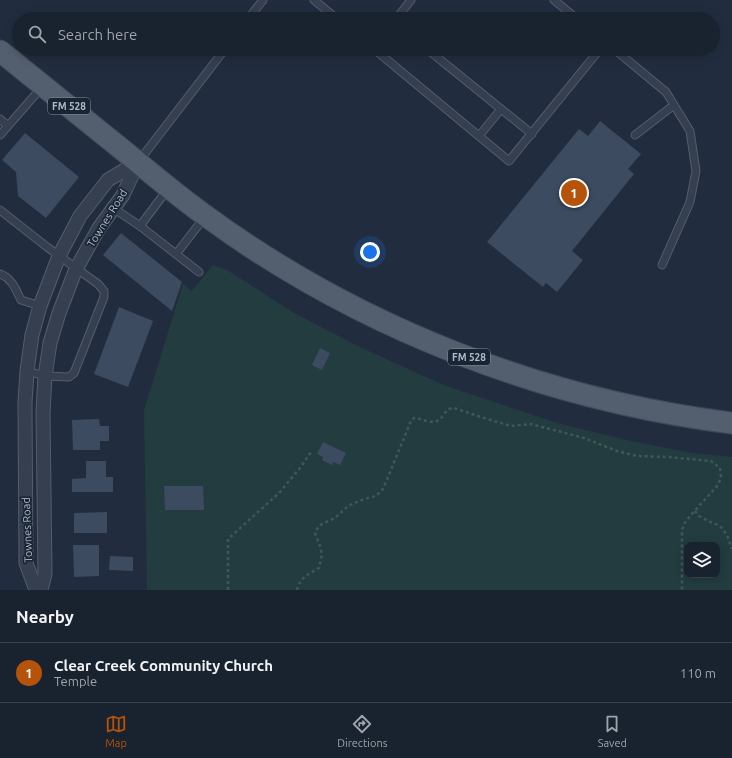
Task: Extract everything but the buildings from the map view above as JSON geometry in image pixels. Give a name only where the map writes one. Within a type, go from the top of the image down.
[{"type":"main road","name":"FM 528","points":[[0,51],[205,216],[259,252],[340,300],[392,326],[437,345],[484,363],[539,381],[592,397],[654,411],[732,423]]},
{"type":"street","name":"Townes Road","points":[[41,590],[45,574],[45,376],[50,343],[59,313],[76,269],[99,228],[123,195],[138,162]]},
{"type":"street","name":"Townes Road","points":[[36,590],[26,563],[25,402],[27,371],[32,335],[40,306],[59,256],[80,216],[108,180],[138,162]]},
{"type":"lane","points":[[254,12],[263,0]]},
{"type":"lane","points":[[314,0],[329,12]]},
{"type":"lane","points":[[402,12],[411,0]]},
{"type":"lane","points":[[554,0],[569,12]]},
{"type":"lane","points":[[138,162],[220,56]]},
{"type":"lane","points":[[382,56],[509,161],[594,56]]},
{"type":"lane","points":[[436,56],[532,134]]},
{"type":"lane","points":[[622,56],[666,92],[690,131],[696,171],[690,202],[662,265]]},
{"type":"lane","points":[[0,135],[43,86]]},
{"type":"lane","points":[[635,135],[674,105]]},
{"type":"lane","points":[[479,136],[501,109]]},
{"type":"lane","points":[[0,119],[8,126]]},
{"type":"lane","points":[[140,226],[169,187]]},
{"type":"lane","points":[[113,208],[140,226],[199,272]]},
{"type":"lane","points":[[0,210],[76,269],[98,284],[104,291],[104,297],[74,373],[69,377],[45,376],[27,371]]},
{"type":"lane","points":[[176,254],[205,216]]},
{"type":"lane","points":[[0,274],[6,276],[11,281],[21,300],[40,306]]},
{"type":"path","points":[[297,590],[298,584],[303,578],[319,568],[322,556],[315,533],[317,529],[322,524],[335,518],[348,506],[376,496],[383,489],[411,421],[414,418],[436,422],[449,409],[454,408],[511,426],[531,424],[584,438],[616,451],[637,456],[711,461],[720,468],[721,477],[718,485],[684,524],[682,530],[681,590]]},
{"type":"path","points":[[228,590],[228,539],[279,493],[311,452]]},
{"type":"path","points":[[695,511],[699,516],[720,526],[727,535],[732,549]]},
{"type":"green space","points":[[213,265],[227,270],[294,313],[362,348],[446,386],[557,423],[631,441],[691,453],[732,457],[732,590],[147,590],[144,410],[183,284],[192,291]]},
{"type":"place","name":"Clear Creek Community Church","points":[[574,193]]}]
